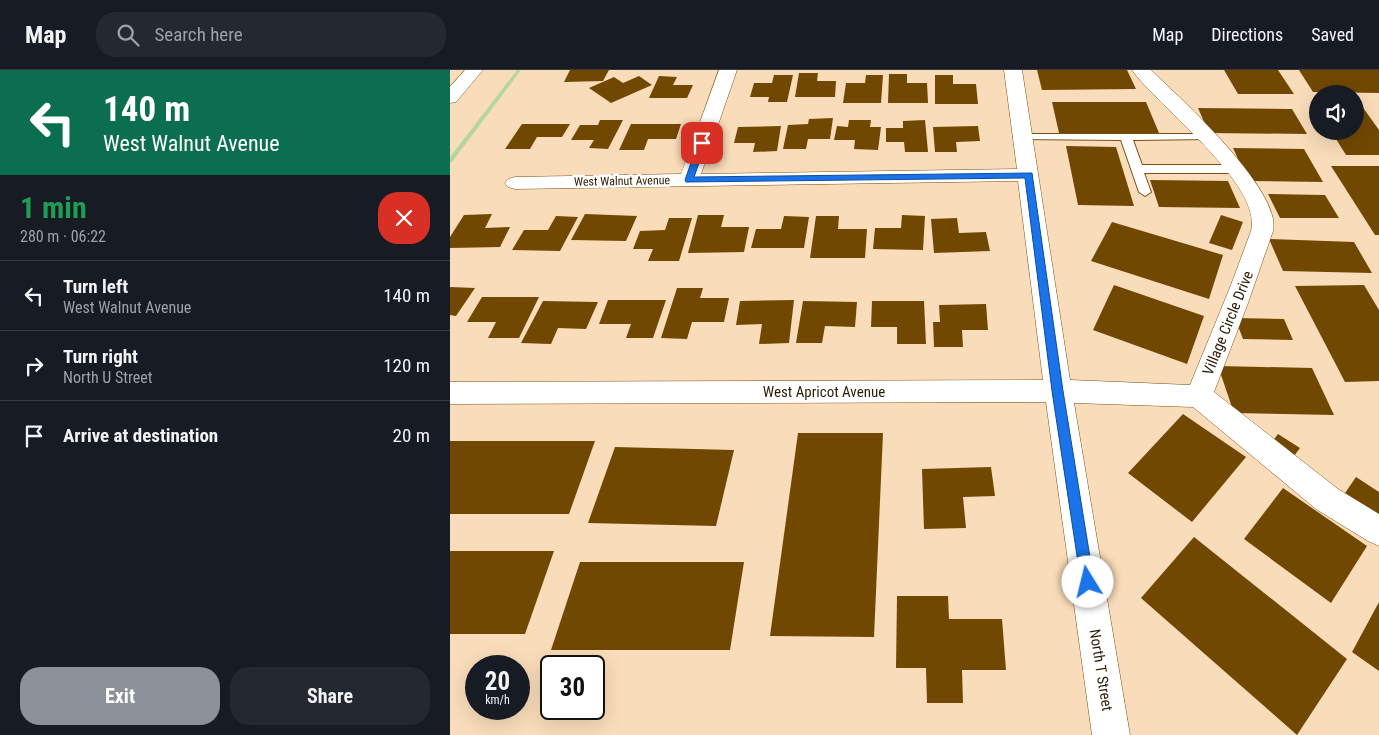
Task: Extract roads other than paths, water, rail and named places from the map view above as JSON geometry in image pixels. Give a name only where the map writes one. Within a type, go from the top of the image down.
[{"type":"street","points":[[450,98],[474,70]]},
{"type":"street","points":[[689,180],[728,70]]},
{"type":"street","name":"North T Street","points":[[1013,70],[1058,391],[1111,735]]},
{"type":"street","name":"Village Circle Drive","points":[[1141,70],[1207,138],[1247,184],[1256,200],[1264,223],[1249,270],[1199,396]]},
{"type":"street","name":"West Walnut Avenue","points":[[514,183],[1029,175]]},
{"type":"street","name":"West Apricot Avenue","points":[[450,393],[1058,391],[1199,396]]},
{"type":"street","points":[[1199,396],[1327,499],[1379,531]]},
{"type":"lane","points":[[1023,137],[1207,138]]},
{"type":"lane","points":[[1126,138],[1145,192]]},
{"type":"lane","points":[[1138,169],[1234,169]]},
{"type":"waterway","points":[[450,161],[519,70]]}]
